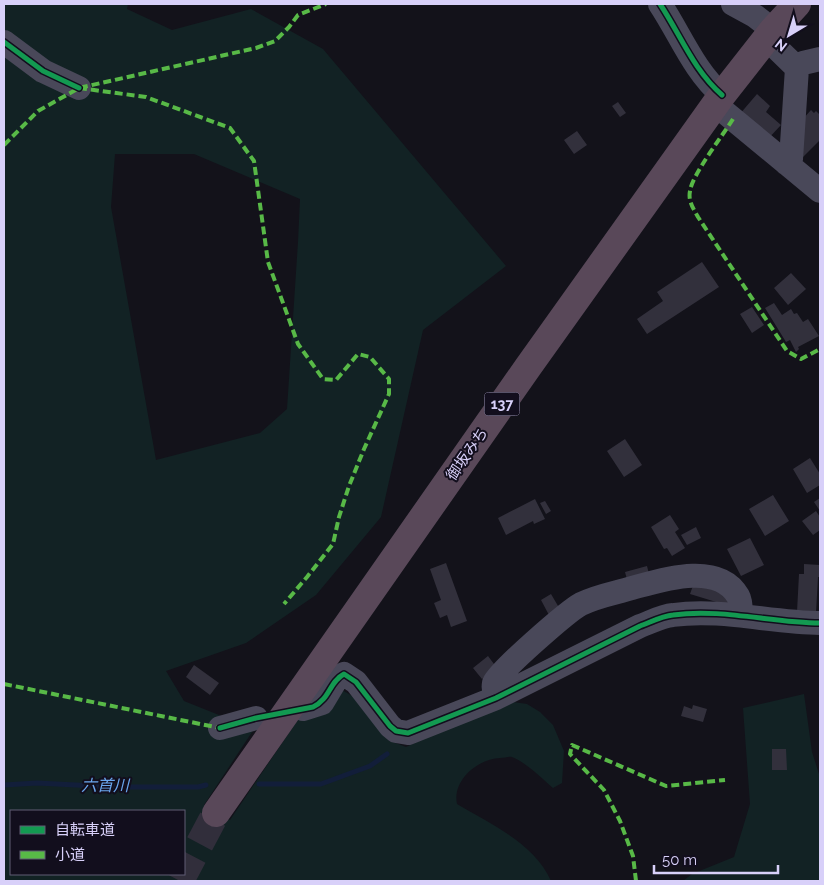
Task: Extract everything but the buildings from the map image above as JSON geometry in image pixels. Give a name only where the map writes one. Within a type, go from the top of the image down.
[{"type":"highway","name":"御坂みち","points":[[216,813],[528,367],[719,100],[770,34],[797,4]]},
{"type":"street","points":[[660,4],[719,100],[820,191]]},
{"type":"street","points":[[733,4],[755,16],[797,68],[790,159],[788,164]]},
{"type":"street","points":[[4,42],[43,71],[79,88]]},
{"type":"street","points":[[797,68],[820,58]]},
{"type":"street","points":[[496,698],[493,690],[496,680],[516,658],[573,609],[593,599],[672,577],[704,576],[727,584],[734,590],[738,596],[741,615]]},
{"type":"street","points":[[303,710],[322,703],[337,678],[344,674],[356,682],[384,720],[396,731],[408,733],[496,698],[640,626],[664,616],[686,613],[741,615],[783,622],[820,623]]},
{"type":"street","points":[[220,728],[256,718]]},
{"type":"shaded area","points":[[4,4],[128,4],[127,9],[172,30],[251,9],[323,49],[506,266],[423,330],[381,517],[316,595],[246,643],[166,671],[184,701],[254,729],[204,805],[230,820],[299,718],[342,690],[354,697],[388,740],[406,747],[506,701],[527,704],[540,712],[553,725],[564,751],[562,783],[553,788],[528,766],[512,757],[492,759],[483,762],[468,772],[459,787],[457,804],[511,836],[534,856],[544,868],[551,881],[4,881]],"holes":[[[115,154],[194,154],[300,199],[287,409],[260,433],[156,460],[111,207]]]},
{"type":"shaded area","points":[[804,694],[812,752],[820,774],[820,881],[683,881],[692,874],[734,857],[750,804],[743,708]]},
{"type":"waterway","name":"六首川","points":[[259,784],[321,784],[370,766],[387,754]]},
{"type":"waterway","name":"六首川","points":[[4,785],[37,783],[115,787],[198,787],[206,785]]},
{"type":"tunnel","points":[[185,872],[216,813]]},
{"type":"tunnel","points":[[180,881],[183,875]]},
{"type":"marked path","points":[[4,145],[38,111],[79,88],[256,48],[275,41],[298,15],[326,4]]},
{"type":"marked path","points":[[79,88],[146,97],[230,128],[254,161],[268,262],[298,344],[323,379],[336,380],[358,354],[370,357],[389,379],[389,394],[349,486],[333,544],[284,604]]},
{"type":"marked path","points":[[733,119],[696,175],[690,191],[691,204],[787,351],[801,359],[820,349]]},
{"type":"marked path","points":[[4,684],[220,728]]},
{"type":"marked path","points":[[636,881],[633,856],[620,821],[604,790],[570,754],[572,745],[666,786],[725,780]]},
{"type":"cycle path","points":[[660,4],[695,64],[722,95]]},
{"type":"cycle path","points":[[4,42],[43,71],[79,88]]},
{"type":"cycle path","points":[[220,728],[256,718],[313,707],[323,700],[335,681],[344,674],[356,682],[390,726],[396,731],[408,733],[496,698],[640,626],[665,617],[691,613],[709,613],[820,623]]}]
